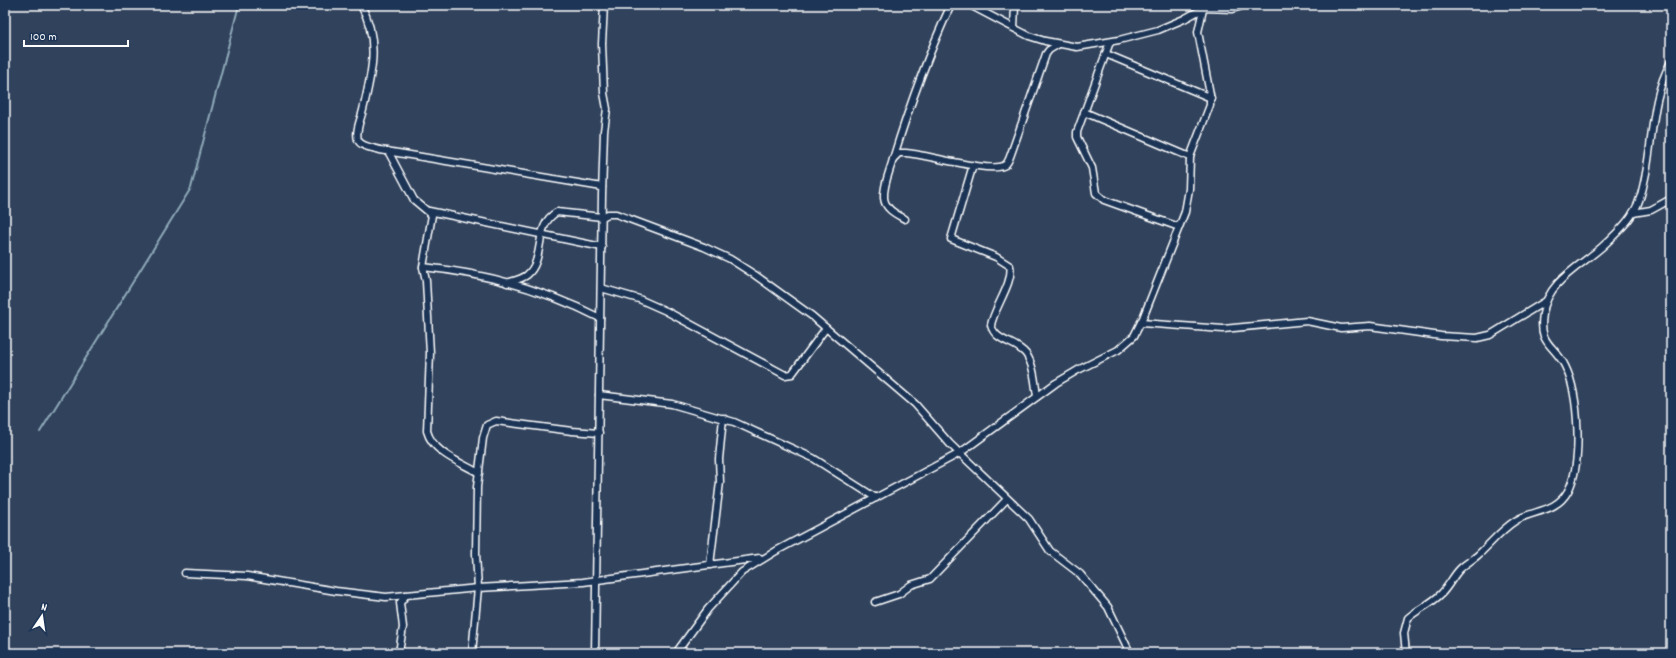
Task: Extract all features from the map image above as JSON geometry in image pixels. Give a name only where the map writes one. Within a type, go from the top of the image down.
[{"type":"street","points":[[361,5],[371,27],[373,37],[371,76],[358,128],[358,139],[360,143],[369,147],[388,151],[602,187]]},
{"type":"street","points":[[595,653],[602,187],[607,109],[604,93],[602,44],[604,5]]},
{"type":"street","points":[[905,219],[892,211],[884,198],[886,185],[918,86],[952,5]]},
{"type":"street","points":[[970,5],[1038,39],[1077,47],[1110,42],[1158,30],[1184,19],[1204,6],[1232,9],[1246,5]]},
{"type":"street","points":[[1014,28],[1015,5]]},
{"type":"street","points":[[676,653],[708,609],[742,572],[766,557],[960,453],[1037,396],[1078,370],[1118,350],[1134,336],[1141,323],[1185,212],[1189,189],[1190,157],[1207,116],[1211,98],[1198,32],[1204,6]]},
{"type":"street","points":[[1110,42],[1084,112],[1077,137],[1092,168],[1096,193],[1104,200],[1179,227]]},
{"type":"street","points":[[894,158],[899,153],[910,153],[973,165],[998,168],[1005,165],[1008,161],[1046,54],[1059,44]]},
{"type":"street","points":[[1106,54],[1211,98]]},
{"type":"street","points":[[1406,653],[1404,633],[1408,618],[1436,598],[1460,568],[1481,553],[1515,520],[1543,511],[1561,500],[1570,486],[1575,467],[1576,411],[1566,368],[1546,342],[1542,315],[1546,301],[1557,283],[1603,246],[1633,213],[1643,188],[1656,106],[1664,77],[1671,62]]},
{"type":"street","points":[[1084,112],[1190,157]]},
{"type":"street","points":[[388,151],[410,194],[419,206],[429,211],[602,248]]},
{"type":"street","points":[[973,165],[951,239],[996,257],[1010,266],[1011,272],[1008,284],[990,325],[993,332],[1025,352],[1032,371],[1037,396]]},
{"type":"street","points":[[1633,213],[1651,210],[1671,199]]},
{"type":"street","points":[[429,211],[432,215],[432,220],[423,267],[426,288],[430,353],[427,431],[429,440],[443,452],[479,473]]},
{"type":"street","points":[[507,283],[526,276],[530,271],[536,261],[542,235],[548,219],[557,212],[602,217],[612,213],[621,215],[704,247],[730,259],[826,328],[915,404],[960,453],[1035,526],[1050,551],[1080,574],[1108,607],[1130,653]]},
{"type":"street","points":[[423,267],[472,273],[507,283],[571,302],[600,318]]},
{"type":"street","points":[[601,288],[639,299],[666,311],[785,376],[792,374],[826,328]]},
{"type":"street","points":[[1141,323],[1223,329],[1307,321],[1340,328],[1370,326],[1441,336],[1477,338],[1490,335],[1546,301]]},
{"type":"street","points":[[599,395],[672,404],[722,418],[756,431],[783,446],[813,458],[876,498]]},
{"type":"street","points":[[710,565],[720,482],[719,452],[722,418]]},
{"type":"street","points":[[472,653],[478,588],[476,541],[479,473],[485,429],[492,422],[500,422],[572,432],[599,433]]},
{"type":"street","points":[[876,602],[891,597],[911,585],[930,579],[1007,499]]},
{"type":"street","points":[[185,573],[247,576],[386,597],[478,588],[576,583],[597,579],[663,573],[766,557]]},
{"type":"street","points":[[398,653],[403,627],[400,603],[406,595]]},
{"type":"waterway","points":[[40,432],[191,188],[239,5]]}]
